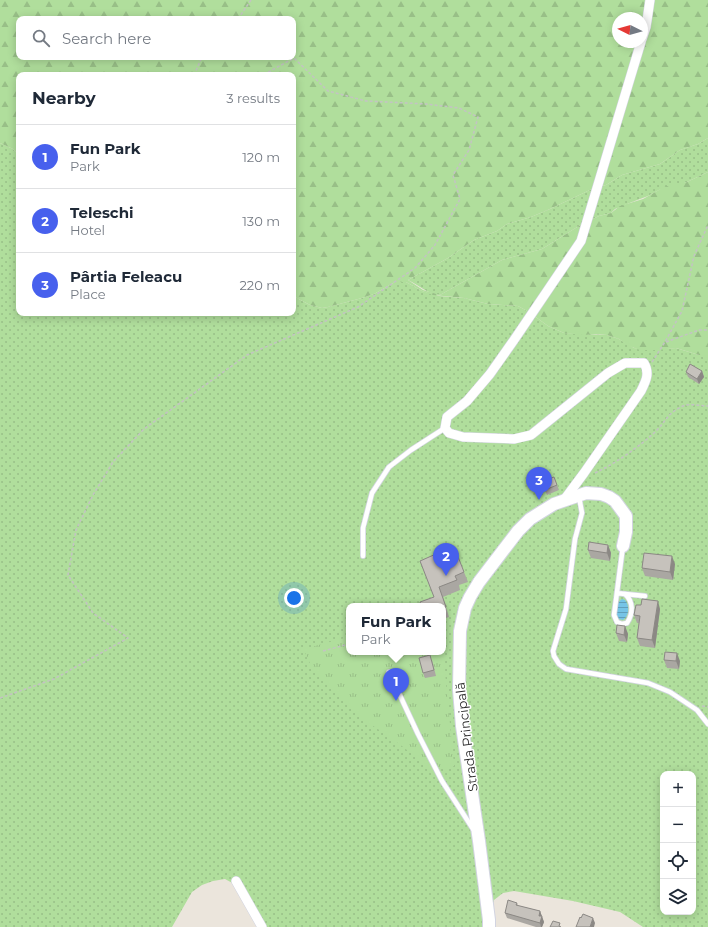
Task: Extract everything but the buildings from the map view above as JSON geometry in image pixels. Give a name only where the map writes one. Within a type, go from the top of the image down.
[{"type":"street","points":[[648,14],[650,0]]},
{"type":"street","points":[[564,500],[642,391],[647,378],[648,369],[644,363],[625,363],[608,373],[530,435],[514,439],[462,437],[449,433],[445,428],[447,417],[467,401],[490,374],[581,241],[639,48]]},
{"type":"street","name":"Strada Principală","points":[[489,927],[480,841],[462,726],[459,690],[460,631],[470,596],[518,531],[530,519],[542,510],[578,495],[586,493],[601,494],[615,501],[626,516],[626,532],[623,546]]},
{"type":"street","points":[[236,881],[262,927]]},
{"type":"lane","points":[[363,556],[364,528],[372,493],[389,467],[411,450],[445,428]]},
{"type":"lane","points":[[578,495],[582,513],[575,539],[566,609],[553,652],[555,659],[566,669],[648,683],[670,692],[697,710],[708,724]]},
{"type":"lane","points":[[623,546],[614,615],[617,622],[622,624],[629,621],[632,607],[630,599],[623,593]]},
{"type":"lane","points":[[617,593],[645,596]]},
{"type":"lane","points":[[389,672],[418,734],[442,780],[468,819],[480,841]]},
{"type":"path","points":[[240,16],[251,0]]},
{"type":"path","points":[[195,72],[201,60]]},
{"type":"path","points":[[268,72],[290,60]]},
{"type":"path","points":[[0,698],[54,679],[128,638],[92,613],[68,574],[76,530],[93,495],[113,462],[144,429],[247,355],[358,307],[415,268],[435,245],[460,199],[453,175],[469,150],[478,117],[459,108],[426,104],[366,101],[328,91],[296,60]]},
{"type":"path","points":[[648,369],[682,311],[694,256],[708,225]]},
{"type":"path","points":[[665,342],[699,330],[708,330]]},
{"type":"path","points":[[590,475],[639,446],[656,431],[672,411],[686,405],[708,406]]},
{"type":"path","points":[[323,652],[346,645]]},
{"type":"green space","points":[[0,0],[708,0],[708,138],[698,144],[680,150],[660,164],[622,175],[606,185],[594,188],[550,209],[531,217],[507,224],[497,231],[474,240],[448,258],[408,280],[423,290],[440,295],[502,260],[542,249],[582,224],[599,216],[611,213],[620,206],[643,199],[664,187],[687,182],[708,172],[708,355],[699,355],[676,348],[640,350],[629,346],[619,339],[607,335],[564,333],[548,326],[518,306],[488,304],[464,298],[433,295],[406,282],[395,282],[374,294],[322,308],[310,305],[296,298],[296,72],[16,72],[16,152],[0,143]]},
{"type":"green space","points":[[708,138],[708,172],[687,182],[659,190],[615,209],[611,213],[599,216],[582,224],[542,249],[502,260],[440,295],[427,291],[408,280],[448,258],[474,240],[497,231],[507,224],[531,217],[550,209],[594,188],[606,185],[622,175],[660,164],[680,150],[698,144]]},
{"type":"green space","points":[[0,143],[16,152],[16,316],[296,316],[296,298],[310,305],[322,308],[374,294],[395,282],[406,282],[422,291],[439,296],[464,298],[488,304],[518,306],[548,326],[564,333],[607,335],[619,339],[634,348],[646,350],[676,348],[699,355],[708,355],[708,927],[643,927],[620,912],[573,901],[514,891],[503,893],[494,900],[487,927],[264,927],[236,885],[225,879],[202,885],[192,892],[172,927],[0,927]]},
{"type":"green space","points":[[346,638],[346,655],[443,655],[454,766],[433,770],[394,740],[363,719],[333,690],[310,663],[303,649]]},
{"type":"water","points":[[622,599],[627,602],[628,608],[627,616],[623,620],[617,617],[616,611],[618,603]]},
{"type":"place","name":"Pârtia Feleacu","points":[[539,500]]},
{"type":"place","name":"Teleschi","points":[[446,576]]},
{"type":"place","name":"Fun Park","points":[[396,701]]}]
